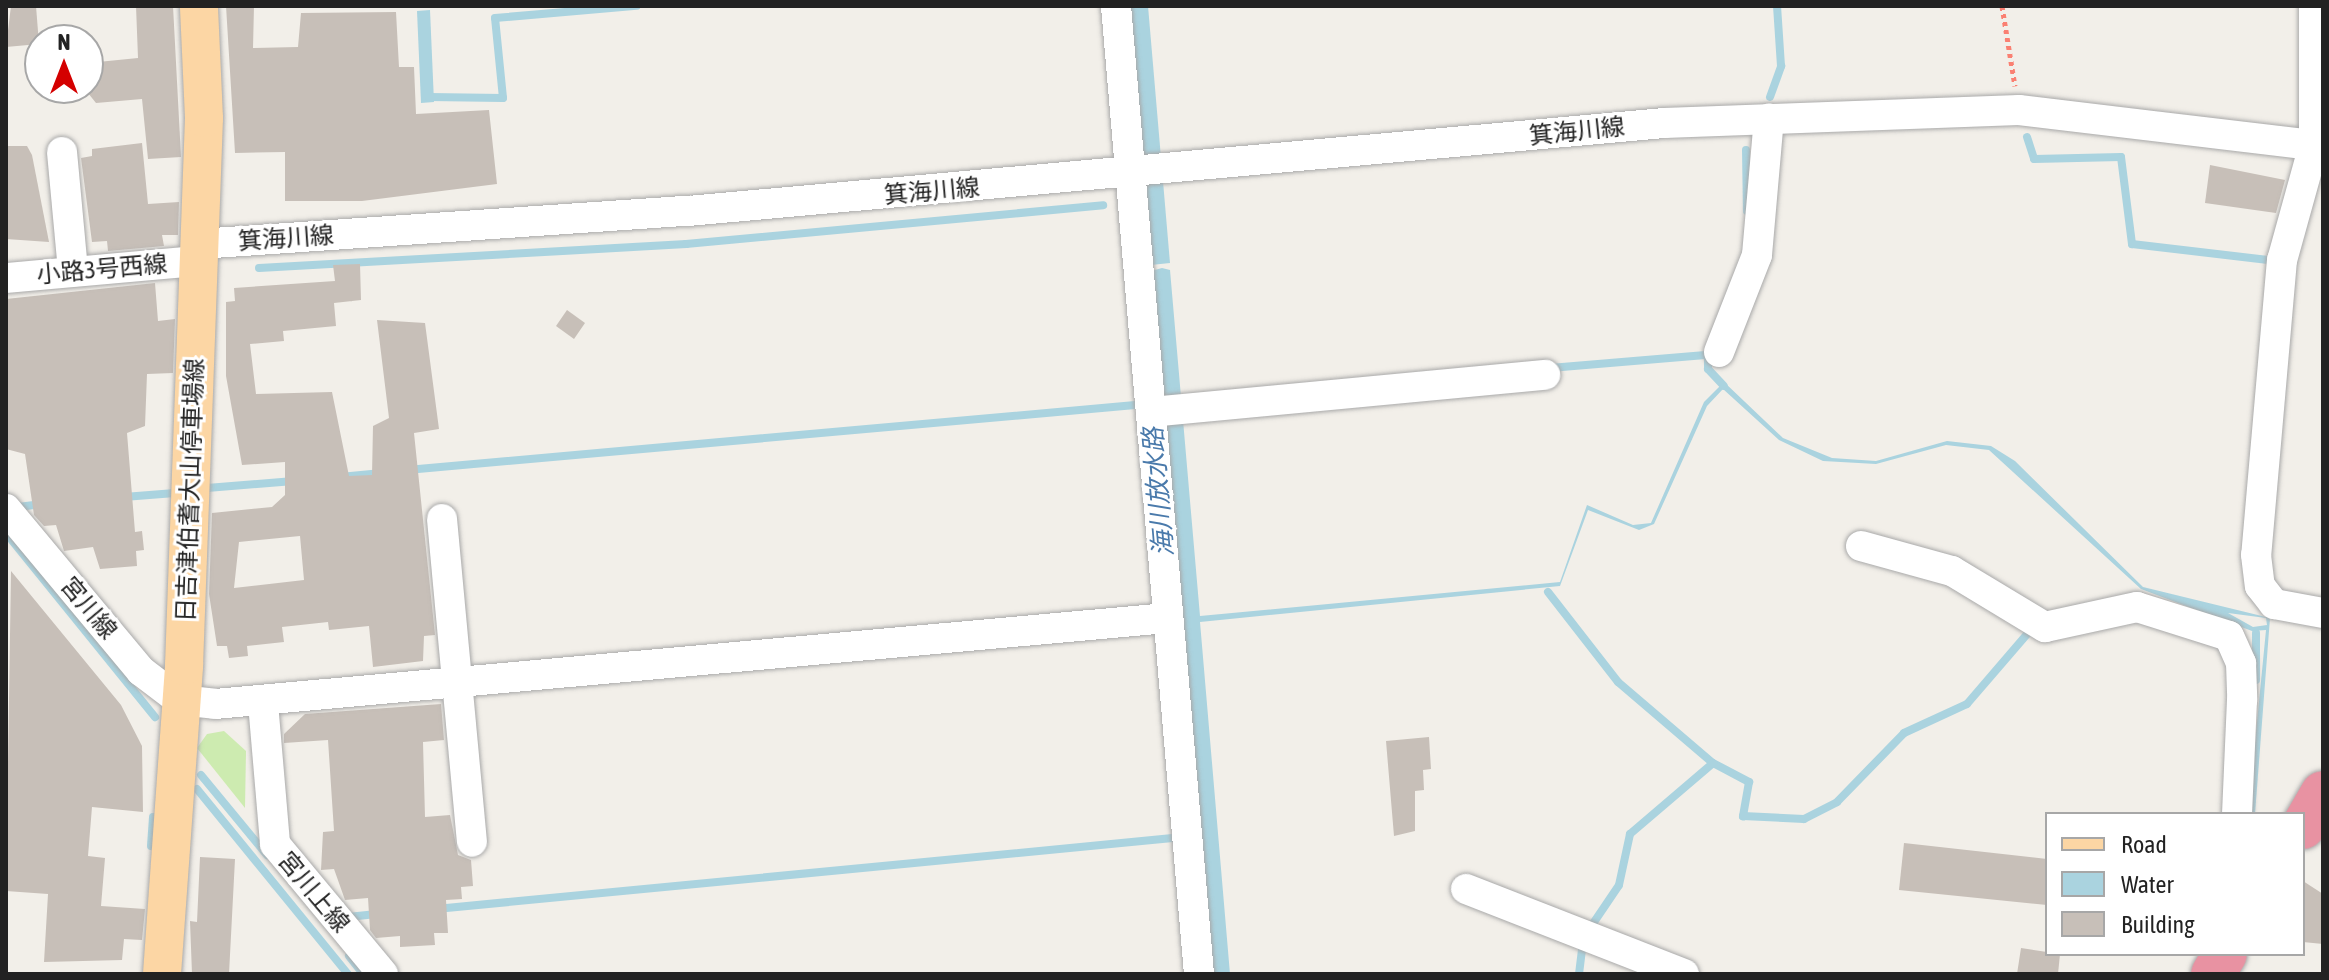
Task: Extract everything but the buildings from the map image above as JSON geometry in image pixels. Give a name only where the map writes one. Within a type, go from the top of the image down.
[{"type":"highway","points":[[2305,824],[2323,793]]},
{"type":"highway","points":[[2213,974],[2224,956]]},
{"type":"main road","name":"日吉津伯耆大山停車場線","points":[[162,974],[179,700],[198,253],[199,6]]},
{"type":"street","points":[[1116,6],[1133,174],[1167,618],[1199,974]]},
{"type":"street","points":[[2314,6],[2318,145],[2282,260],[2256,555],[2260,586],[2274,604],[2323,613]]},
{"type":"street","name":"箕海川線","points":[[198,253],[1133,174],[1664,123],[2019,110],[2318,145]]},
{"type":"street","points":[[1719,352],[1757,255],[1761,153],[1769,119]]},
{"type":"street","points":[[62,152],[73,271]]},
{"type":"street","name":"小路3号西線","points":[[6,278],[198,253]]},
{"type":"street","points":[[1151,412],[1545,375]]},
{"type":"street","name":"宮川線","points":[[6,509],[141,671],[179,700]]},
{"type":"street","points":[[442,519],[454,684],[472,842]]},
{"type":"street","points":[[1861,546],[1952,571],[2045,627],[2137,607],[2229,636],[2241,663],[2237,812]]},
{"type":"street","points":[[179,700],[263,703],[1167,618]]},
{"type":"street","name":"宮川上線","points":[[263,703],[275,844],[383,974]]},
{"type":"street","points":[[1466,889],[1684,974]]},
{"type":"path","points":[[2002,6],[2019,110]]},
{"type":"green space","points":[[224,731],[246,751],[245,808],[197,748],[207,734]]},
{"type":"water","points":[[1128,6],[1148,6],[1170,263],[1151,265]]},
{"type":"water","points":[[430,10],[434,102],[421,103],[417,11]]},
{"type":"water","points":[[1162,268],[1170,270],[1200,616],[1560,582],[1587,505],[1633,525],[1651,523],[1704,402],[1724,382],[1783,438],[1832,458],[1876,461],[1947,441],[1991,446],[2015,461],[2143,587],[2270,618],[2255,812],[2248,812],[2266,630],[2252,631],[2141,589],[1989,450],[1946,445],[1876,464],[1823,461],[1779,440],[1723,389],[1707,406],[1654,524],[1639,530],[1588,510],[1560,586],[1200,622],[1230,974],[1211,974],[1151,271]],"holes":[[[2228,613],[2266,618],[2267,625],[2253,627]]]},
{"type":"waterway","points":[[429,97],[503,98],[495,18],[636,6]]},
{"type":"waterway","points":[[1770,97],[1781,66],[1777,6]]},
{"type":"waterway","points":[[2027,137],[2034,159],[2121,157],[2132,244],[2268,260]]},
{"type":"waterway","points":[[1746,150],[1747,211]]},
{"type":"waterway","points":[[259,268],[686,244],[1103,205]]},
{"type":"waterway","points":[[1708,353],[1708,369],[1724,386]]},
{"type":"waterway","points":[[1550,368],[1705,355]]},
{"type":"waterway","points":[[407,470],[1135,405]]},
{"type":"waterway","points":[[340,477],[382,473]]},
{"type":"waterway","points":[[207,488],[294,481]]},
{"type":"waterway","points":[[124,497],[175,493]]},
{"type":"waterway","points":[[18,507],[42,504]]},
{"type":"waterway","points":[[6,533],[155,717]]},
{"type":"waterway","points":[[1548,592],[1618,682],[1713,763],[1749,782],[1743,816],[1804,819],[1837,802],[1904,733],[1967,704],[2034,626]]},
{"type":"waterway","points":[[2256,633],[2256,680]]},
{"type":"waterway","points":[[1588,931],[1619,885],[1630,834],[1713,763]]},
{"type":"waterway","points":[[201,775],[267,855]]},
{"type":"waterway","points":[[197,789],[348,974]]},
{"type":"waterway","points":[[151,846],[153,817]]},
{"type":"waterway","points":[[436,909],[1173,838]]},
{"type":"waterway","points":[[348,917],[379,914]]},
{"type":"waterway","points":[[1579,974],[1583,943]]},
{"type":"waterway","points":[[349,956],[363,974]]},
{"type":"water label","name":"海川放水路","points":[[1159,492]]}]
